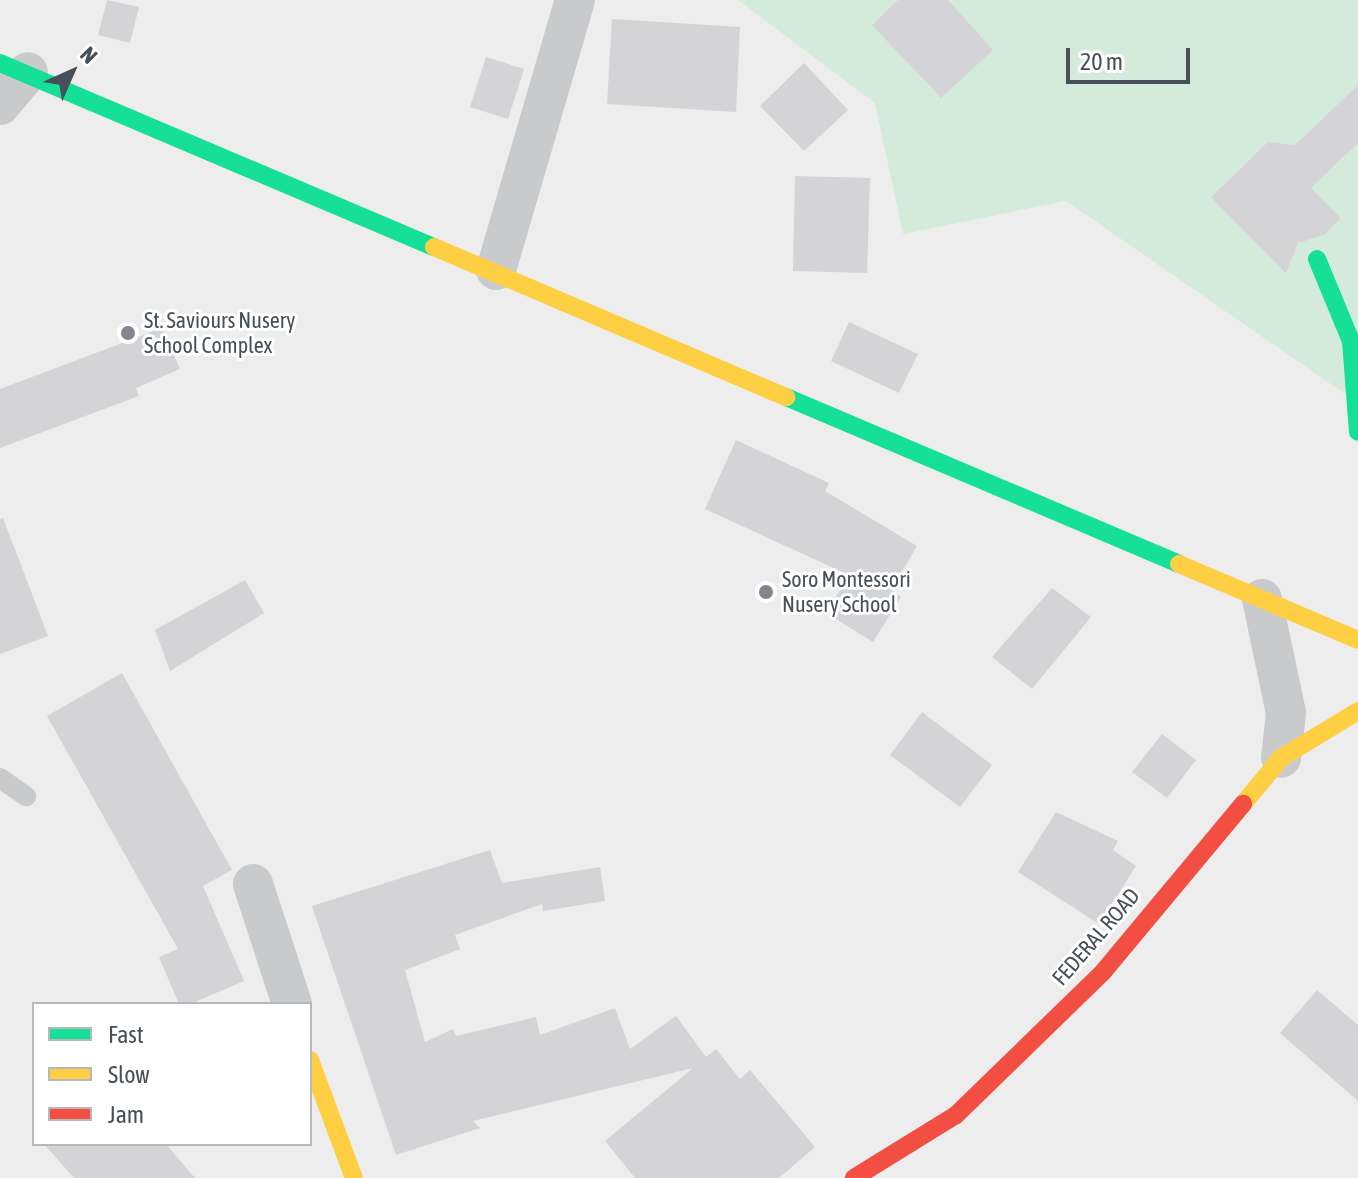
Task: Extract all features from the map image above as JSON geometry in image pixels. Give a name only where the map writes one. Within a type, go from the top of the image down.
[{"type":"street","points":[[496,270],[575,0]]},
{"type":"street","points":[[0,105],[14,68],[189,139],[1358,640]]},
{"type":"street","points":[[1317,259],[1351,341],[1358,432]]},
{"type":"street","points":[[1262,599],[1286,713],[1281,758]]},
{"type":"street","name":"FEDERAL ROAD","points":[[854,1178],[956,1115],[1092,983],[1281,758],[1358,711]]},
{"type":"street","points":[[253,884],[291,1002]]},
{"type":"street","points":[[312,1067],[334,1140],[354,1178]]},
{"type":"lane","points":[[0,778],[26,796]]},
{"type":"green space","points":[[738,0],[1358,0],[1358,403],[1066,201],[903,234],[875,103]]},
{"type":"building","points":[[107,0],[139,7],[130,43],[98,35]]},
{"type":"building","points":[[898,0],[948,0],[993,50],[941,98],[872,25]]},
{"type":"building","points":[[612,19],[740,27],[736,112],[607,104]]},
{"type":"building","points":[[486,57],[524,69],[508,119],[470,107]]},
{"type":"building","points":[[804,63],[848,110],[804,151],[760,106]]},
{"type":"building","points":[[1358,85],[1358,143],[1311,188],[1341,218],[1324,235],[1298,243],[1286,273],[1211,197],[1268,142],[1295,145]]},
{"type":"building","points":[[795,176],[870,178],[867,273],[793,271]]},
{"type":"building","points":[[849,322],[918,354],[899,393],[831,361]]},
{"type":"building","points":[[162,328],[180,369],[136,388],[139,396],[0,448],[0,389]]},
{"type":"building","points":[[736,440],[829,483],[825,491],[917,546],[891,590],[901,597],[873,642],[826,613],[849,575],[705,509]]},
{"type":"building","points":[[3,518],[48,636],[0,654],[0,519]]},
{"type":"building","points":[[245,580],[264,613],[170,671],[155,630]]},
{"type":"building","points":[[1052,588],[1091,617],[1032,689],[992,657]]},
{"type":"building","points":[[122,673],[232,870],[203,886],[244,981],[195,1002],[178,1002],[159,957],[178,949],[47,716]]},
{"type":"building","points":[[922,712],[992,765],[960,807],[890,755]]},
{"type":"building","points":[[1162,734],[1196,760],[1167,798],[1132,772]]},
{"type":"building","points":[[1056,812],[1118,841],[1113,850],[1136,866],[1099,924],[1018,872]]},
{"type":"building","points":[[490,850],[502,883],[600,867],[605,901],[543,911],[542,904],[455,935],[460,949],[405,970],[425,1042],[453,1029],[456,1036],[536,1017],[540,1035],[615,1008],[630,1049],[676,1016],[706,1057],[716,1049],[740,1079],[750,1070],[815,1147],[779,1178],[635,1178],[605,1141],[693,1068],[473,1121],[480,1128],[396,1155],[312,906]]},
{"type":"building","points":[[1317,990],[1358,1025],[1358,1101],[1280,1033]]},
{"type":"building","points":[[46,1146],[168,1146],[195,1178],[74,1178]]},
{"type":"traffic: fast","points":[[0,63],[434,247]]},
{"type":"traffic: fast","points":[[1317,259],[1351,341],[1358,432]]},
{"type":"traffic: fast","points":[[786,397],[1179,564]]},
{"type":"traffic: slow","points":[[434,247],[786,397]]},
{"type":"traffic: slow","points":[[1179,564],[1358,640]]},
{"type":"traffic: slow","points":[[1243,804],[1281,758],[1358,711]]},
{"type":"traffic: slow","points":[[312,1065],[354,1178]]},
{"type":"traffic: jam","points":[[854,1178],[956,1115],[1103,972],[1243,804]]},
{"type":"place","name":"St. Saviours Nusery School Complex","points":[[128,333]]},
{"type":"place","name":"Soro Montessori Nusery School","points":[[766,592]]}]
